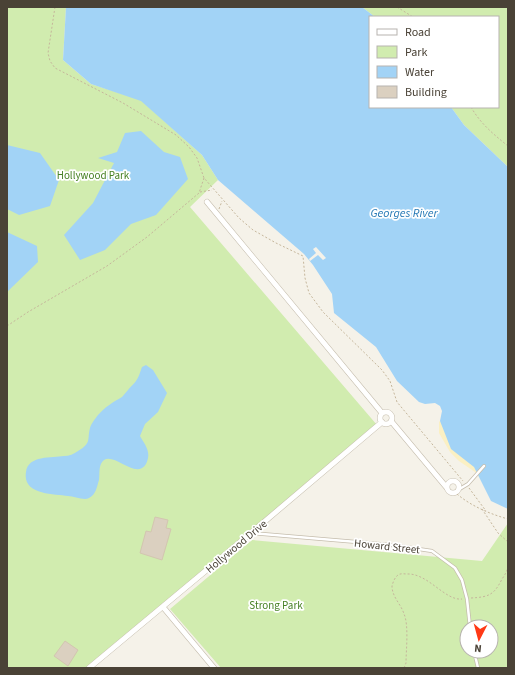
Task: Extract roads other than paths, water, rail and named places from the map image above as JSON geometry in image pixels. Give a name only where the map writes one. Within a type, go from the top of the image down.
[{"type":"street","points":[[207,202],[382,413]]},
{"type":"street","points":[[382,413],[389,412],[392,418],[391,421],[450,493],[457,491],[458,484],[454,482],[449,483],[447,488]]},
{"type":"street","points":[[382,413],[380,418],[382,422],[387,423],[391,421]]},
{"type":"street","name":"Hollywood Drive","points":[[89,668],[382,422]]},
{"type":"street","points":[[163,606],[214,668]]},
{"type":"lane","points":[[457,491],[467,485],[484,466]]},
{"type":"lane","name":"Howard Street","points":[[251,533],[392,545],[432,551],[455,568],[462,580],[467,599],[469,619]]},
{"type":"water","name":"Georges River","points":[[66,7],[362,7],[374,16],[369,16],[369,108],[452,108],[464,125],[508,167],[508,509],[491,501],[474,467],[451,449],[440,421],[442,411],[440,406],[435,403],[425,404],[419,402],[397,381],[376,347],[334,313],[332,294],[304,254],[218,180],[202,155],[141,101],[91,84],[63,60]]},
{"type":"water","points":[[141,131],[164,152],[180,157],[188,179],[156,215],[131,224],[105,250],[80,260],[64,235],[93,203],[114,163],[98,158],[117,152],[125,133]]},
{"type":"water","points":[[7,145],[40,153],[59,180],[50,206],[19,215],[7,209]]},
{"type":"water","points":[[7,232],[37,246],[38,262],[7,292]]},
{"type":"water","points":[[146,365],[153,370],[167,393],[158,412],[145,424],[140,436],[148,452],[148,460],[146,464],[142,468],[137,469],[131,468],[114,460],[104,460],[100,467],[99,480],[96,490],[91,497],[87,499],[48,494],[40,492],[29,485],[26,480],[26,472],[31,463],[41,458],[70,455],[85,446],[88,441],[91,426],[98,415],[109,405],[122,397],[139,376],[142,367]]},
{"type":"park label","name":"Hollywood Park","points":[[93,175]]},
{"type":"park label","name":"Strong Park","points":[[276,605]]}]
